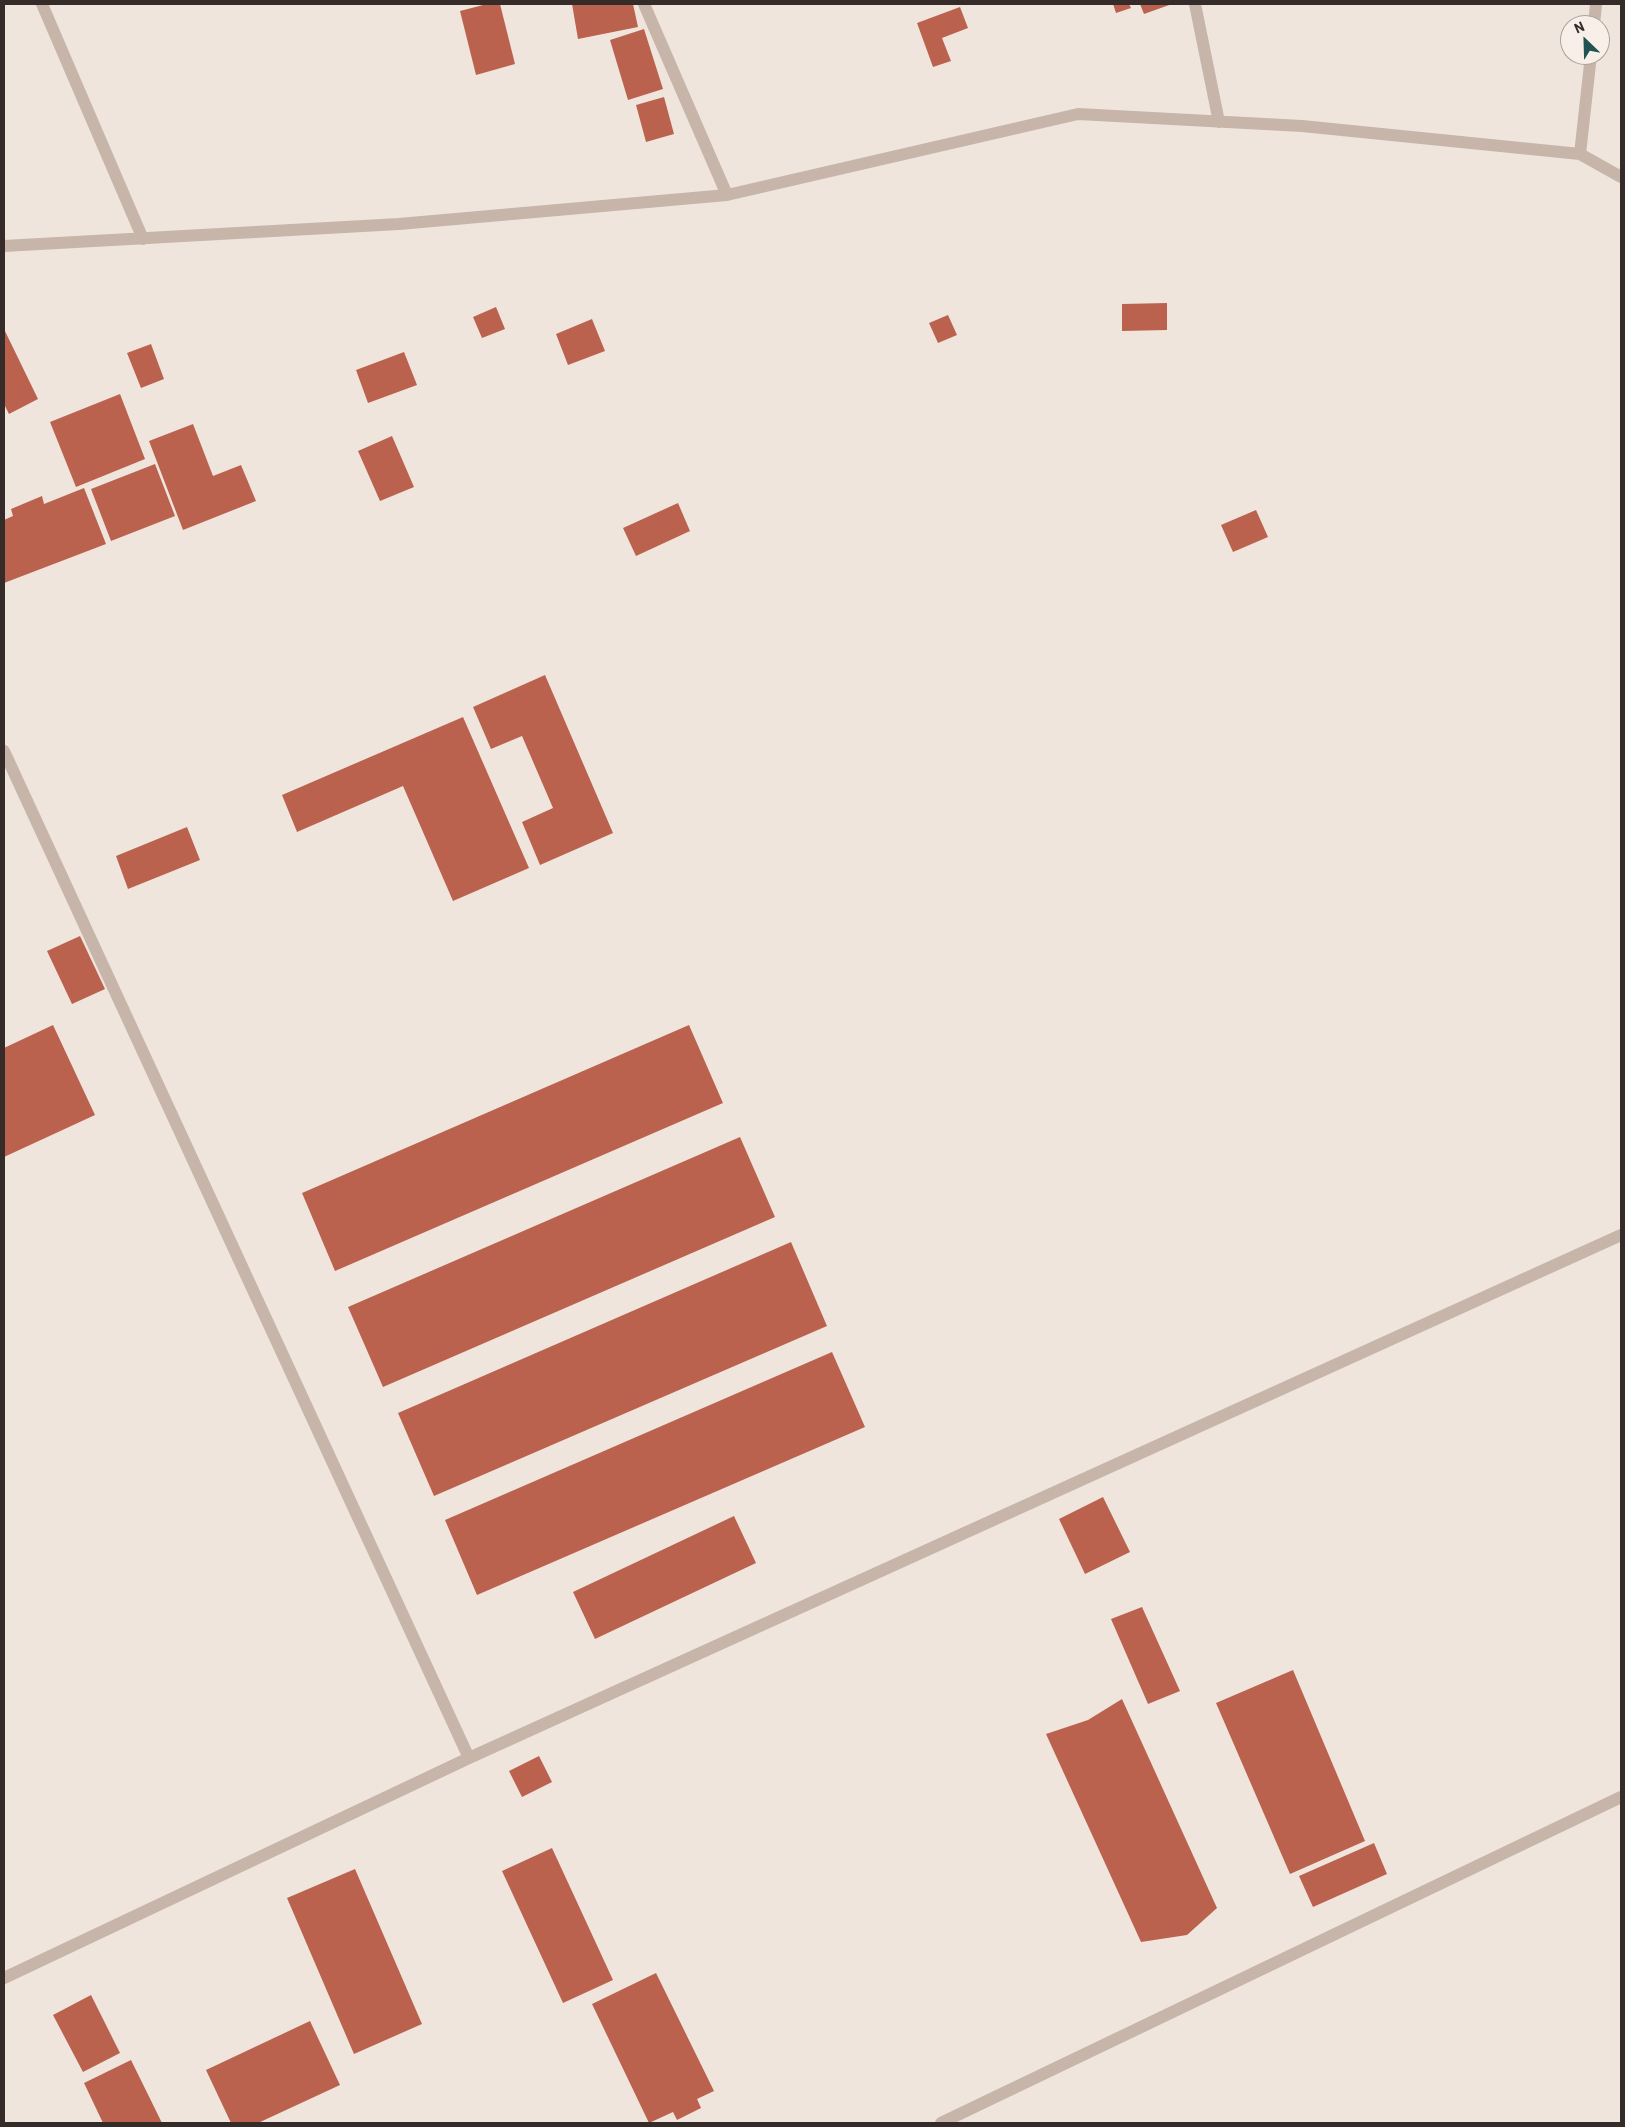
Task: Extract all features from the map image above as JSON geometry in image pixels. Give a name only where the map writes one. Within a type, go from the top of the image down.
[{"type":"street","points":[[42,4],[142,239]]},
{"type":"street","points":[[644,4],[726,195]]},
{"type":"street","points":[[1195,4],[1218,122]]},
{"type":"street","points":[[1580,154],[1590,65]]},
{"type":"street","points":[[4,246],[399,224],[726,195],[1078,114],[1302,126],[1580,154],[1621,176]]},
{"type":"street","points":[[4,751],[469,1758]]},
{"type":"street","points":[[4,1978],[469,1758],[1621,1235]]},
{"type":"street","points":[[941,2123],[1621,1797]]},
{"type":"building","points":[[487,4],[500,4],[515,64],[476,75],[460,11]]},
{"type":"building","points":[[572,4],[633,4],[638,27],[578,39]]},
{"type":"building","points":[[1113,4],[1129,4],[1131,8],[1116,13]]},
{"type":"building","points":[[1140,4],[1172,4],[1144,14]]},
{"type":"building","points":[[960,7],[968,28],[942,38],[951,61],[933,67],[917,23]]},
{"type":"building","points":[[644,29],[663,89],[628,100],[610,40]]},
{"type":"building","points":[[664,97],[674,134],[646,142],[636,105]]},
{"type":"building","points":[[1167,303],[1167,330],[1122,331],[1122,304]]},
{"type":"building","points":[[496,307],[505,329],[482,338],[473,317]]},
{"type":"building","points":[[948,315],[957,335],[938,343],[929,323]]},
{"type":"building","points":[[592,319],[605,351],[568,365],[556,334]]},
{"type":"building","points":[[4,329],[38,399],[9,414],[4,404]]},
{"type":"building","points":[[151,344],[164,379],[141,388],[127,353]]},
{"type":"building","points":[[404,352],[417,385],[368,403],[356,370]]},
{"type":"building","points":[[120,394],[145,459],[76,487],[50,422]]},
{"type":"building","points":[[193,424],[213,476],[241,465],[256,501],[183,530],[149,441]]},
{"type":"building","points":[[392,436],[414,487],[380,501],[358,451]]},
{"type":"building","points":[[155,464],[175,516],[111,541],[91,489]]},
{"type":"building","points":[[84,488],[106,544],[4,583],[4,520],[13,516],[11,509],[42,496],[44,504]]},
{"type":"building","points":[[678,503],[690,531],[636,556],[623,528]]},
{"type":"building","points":[[1256,510],[1268,537],[1233,552],[1221,525]]},
{"type":"building","points":[[545,675],[613,833],[540,865],[522,822],[553,808],[522,736],[491,749],[473,707]]},
{"type":"building","points":[[463,717],[529,868],[453,901],[403,786],[297,832],[282,795]]},
{"type":"building","points":[[187,827],[200,860],[128,889],[116,856]]},
{"type":"building","points":[[80,936],[105,989],[72,1004],[47,951]]},
{"type":"building","points":[[53,1025],[95,1115],[4,1157],[4,1048]]},
{"type":"building","points":[[689,1025],[723,1103],[335,1271],[302,1193]]},
{"type":"building","points":[[740,1137],[775,1217],[383,1387],[348,1307]]},
{"type":"building","points":[[791,1242],[827,1326],[434,1496],[398,1413]]},
{"type":"building","points":[[832,1352],[865,1427],[477,1595],[445,1520]]},
{"type":"building","points":[[1103,1497],[1130,1552],[1085,1574],[1059,1519]]},
{"type":"building","points":[[734,1516],[756,1563],[595,1639],[573,1592]]},
{"type":"building","points":[[1142,1607],[1180,1691],[1148,1704],[1111,1619]]},
{"type":"building","points":[[1293,1670],[1365,1841],[1290,1874],[1216,1703]]},
{"type":"building","points":[[1122,1699],[1217,1908],[1187,1935],[1141,1942],[1046,1734],[1088,1720]]},
{"type":"building","points":[[539,1756],[552,1782],[522,1797],[509,1771]]},
{"type":"building","points":[[1374,1843],[1387,1874],[1313,1907],[1299,1876]]},
{"type":"building","points":[[552,1848],[613,1980],[563,2003],[502,1871]]},
{"type":"building","points":[[355,1869],[422,2024],[354,2054],[287,1898]]},
{"type":"building","points":[[656,1973],[714,2091],[697,2099],[701,2108],[677,2120],[673,2112],[649,2123],[592,2004]]},
{"type":"building","points":[[91,1995],[120,2053],[83,2072],[53,2015]]},
{"type":"building","points":[[310,2021],[340,2085],[258,2123],[231,2123],[206,2070]]},
{"type":"building","points":[[131,2060],[162,2123],[103,2123],[84,2083]]}]
